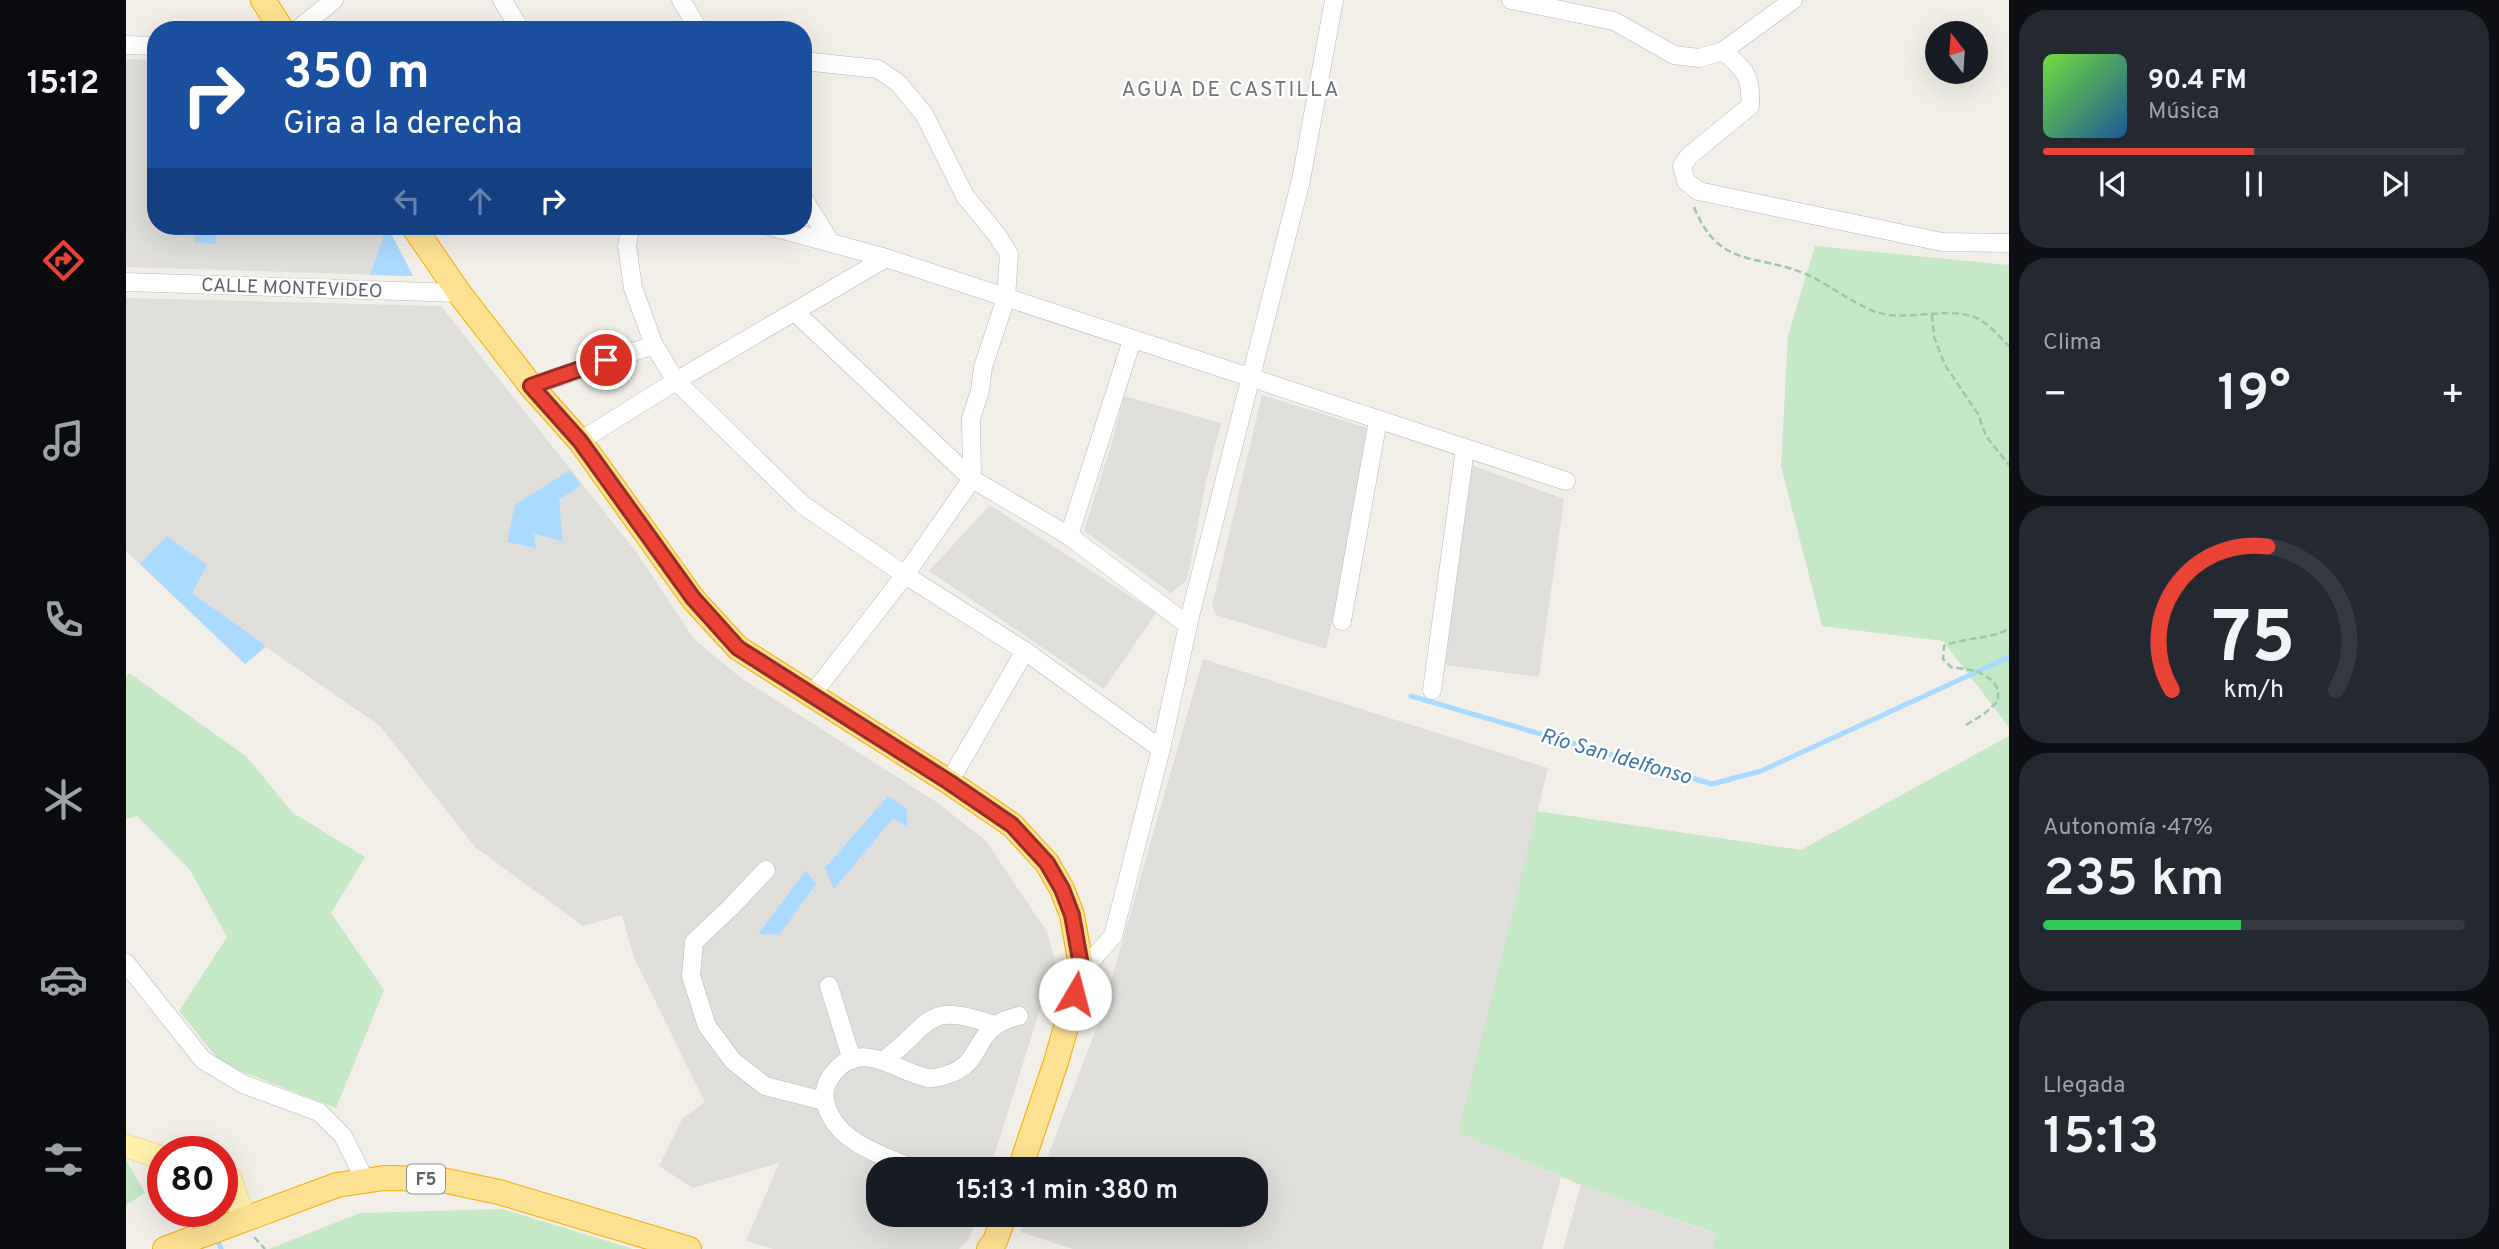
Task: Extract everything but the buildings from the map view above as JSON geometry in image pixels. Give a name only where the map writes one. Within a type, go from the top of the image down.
[{"type":"highway","points":[[263,0],[276,21]]},
{"type":"highway","points":[[420,235],[459,293],[531,386],[580,441],[693,598],[738,648],[1012,825],[1047,863],[1062,889],[1072,915],[1082,971],[1056,1062],[1024,1157]]},
{"type":"highway","name":"F5","points":[[165,1249],[204,1242],[244,1219],[337,1185],[384,1178],[437,1179],[499,1192],[689,1249]]},
{"type":"highway","points":[[989,1249],[1000,1227]]},
{"type":"main road","points":[[126,1146],[147,1153]]},
{"type":"main road","points":[[238,1201],[244,1219]]},
{"type":"street","points":[[308,21],[334,0]]},
{"type":"street","points":[[502,0],[515,21]]},
{"type":"street","points":[[681,0],[694,21]]},
{"type":"street","points":[[1082,971],[1114,936],[1161,749],[1188,625],[1301,180],[1334,0]]},
{"type":"street","points":[[1511,0],[1614,21],[1674,55],[1699,58],[1723,51],[1793,0]]},
{"type":"street","points":[[126,45],[147,46]]},
{"type":"street","points":[[1723,51],[1742,66],[1751,87],[1750,106],[1689,156],[1682,166],[1686,180],[1698,191],[1941,242],[2009,243]]},
{"type":"street","points":[[811,696],[905,575],[972,479],[971,418],[980,391],[983,367],[1006,298],[1009,254],[965,196],[925,114],[909,93],[878,69],[812,62]]},
{"type":"street","points":[[812,212],[831,243]]},
{"type":"street","points":[[629,235],[627,245],[633,288],[654,345],[676,381],[803,505],[905,575],[1025,651],[1161,749]]},
{"type":"street","points":[[802,235],[886,258],[1566,481]]},
{"type":"street","points":[[580,441],[676,381],[886,258]]},
{"type":"street","name":"CALLE MONTEVIDEO","points":[[126,282],[459,293]]},
{"type":"street","points":[[796,312],[972,479],[1069,536],[1188,625]]},
{"type":"street","points":[[1069,536],[1132,340]]},
{"type":"street","points":[[531,386],[654,345]]},
{"type":"street","points":[[1342,621],[1378,420]]},
{"type":"street","points":[[1432,690],[1465,449]]},
{"type":"street","points":[[949,782],[1025,651]]},
{"type":"street","points":[[766,870],[694,942],[691,976],[707,1026],[733,1061],[765,1086],[824,1101]]},
{"type":"street","points":[[129,975],[203,1060],[243,1084],[319,1112],[343,1136],[365,1180]]},
{"type":"street","points":[[829,986],[852,1060]]},
{"type":"street","points":[[884,1060],[902,1047],[931,1017],[951,1013],[970,1016],[994,1025]]},
{"type":"street","points":[[887,1157],[854,1142],[838,1129],[824,1101],[826,1083],[841,1063],[863,1058],[884,1060],[930,1079],[952,1073],[970,1062],[981,1041],[994,1025],[1003,1019],[1019,1016]]},
{"type":"path","points":[[1686,180],[1700,222],[1713,241],[1731,254],[1803,273],[1877,312],[1899,315],[1964,314],[1980,320],[2009,346]]},
{"type":"path","points":[[1932,315],[1934,337],[1945,365],[1978,415],[1986,436],[2009,465]]},
{"type":"path","points":[[1966,725],[1998,701],[1998,689],[1992,680],[1977,671],[1951,667],[1943,659],[1944,646],[1958,640],[1980,638],[2009,629]]},
{"type":"shaded area","points":[[126,59],[147,60],[147,235],[392,235],[413,276],[126,267]]},
{"type":"shaded area","points":[[126,298],[441,306],[637,553],[694,639],[741,678],[938,803],[986,841],[1047,932],[1055,961],[994,1157],[866,1157],[866,1227],[973,1227],[970,1238],[959,1249],[774,1249],[746,1241],[779,1163],[693,1188],[659,1166],[682,1119],[705,1102],[634,958],[622,915],[583,926],[475,847],[380,726],[266,647],[245,664],[126,551]]},
{"type":"shaded area","points":[[1262,395],[1374,430],[1326,649],[1216,615],[1212,606]]},
{"type":"shaded area","points":[[1124,396],[1221,423],[1206,482],[1187,580],[1171,593],[1084,531]]},
{"type":"shaded area","points":[[1466,463],[1564,499],[1539,677],[1438,664]]},
{"type":"shaded area","points":[[990,505],[1156,613],[1104,689],[929,571]]},
{"type":"shaded area","points":[[1203,659],[1548,768],[1458,1133],[1561,1177],[1542,1249],[1073,1249],[1020,1232],[1022,1227],[1268,1227],[1268,1157],[1048,1157],[1101,1016]]},
{"type":"shaded area","points":[[1581,1185],[1717,1235],[1713,1249],[1563,1249]]},
{"type":"green space","points":[[1815,246],[2009,265],[2009,727],[1943,641],[1822,626],[1781,466],[1788,336]]},
{"type":"green space","points":[[129,673],[246,756],[293,813],[365,857],[331,913],[384,990],[336,1108],[222,1064],[179,1011],[227,937],[190,870],[137,816],[126,819],[126,678]]},
{"type":"green space","points":[[2009,736],[2009,1249],[1713,1249],[1716,1234],[1581,1185],[1458,1133],[1537,811],[1801,850]]},
{"type":"green space","points":[[126,1160],[145,1193],[126,1205]]},
{"type":"green space","points":[[502,1209],[633,1249],[269,1249],[360,1213]]},
{"type":"water","points":[[195,235],[216,235],[216,244],[195,243]]},
{"type":"water","points":[[384,235],[392,235],[413,276],[370,275]]},
{"type":"water","points":[[570,470],[581,485],[559,500],[563,541],[534,534],[536,548],[507,542],[515,505]]},
{"type":"water","points":[[167,536],[207,565],[192,593],[266,646],[245,664],[140,564]]},
{"type":"water","points":[[888,796],[907,809],[907,827],[893,818],[834,889],[825,868]]},
{"type":"water","points":[[806,870],[816,884],[779,935],[758,934]]},
{"type":"waterway","name":"Río San Idelfonso","points":[[1411,696],[1712,784],[1761,771],[2009,657]]},
{"type":"waterway","points":[[219,1244],[221,1249]]},
{"type":"district","name":"AGUA DE CASTILLA","points":[[1231,89]]},
{"type":"route","points":[[606,360],[531,386],[580,441],[693,598],[738,648],[1012,825],[1047,863],[1062,889],[1072,915],[1082,971],[1075,994]]}]
